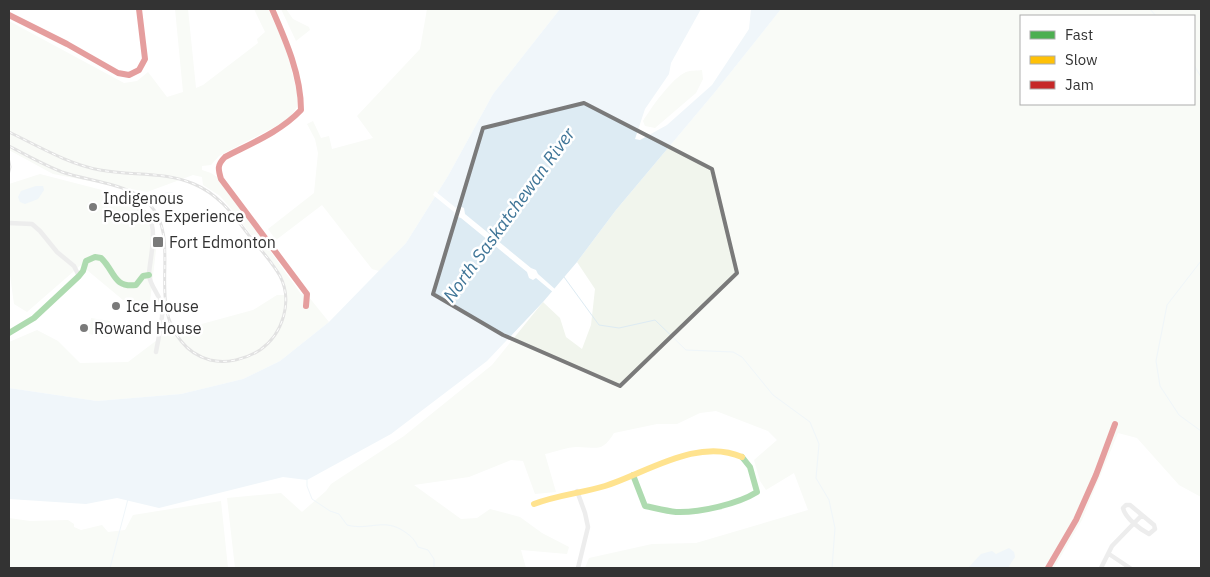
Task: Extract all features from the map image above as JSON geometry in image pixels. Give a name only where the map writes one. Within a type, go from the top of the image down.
[{"type":"street","points":[[9,15],[118,73],[129,75],[138,70],[145,59],[139,9]]},
{"type":"street","points":[[272,9],[289,47],[302,104],[301,110],[283,126],[225,156],[218,168],[221,179],[307,294],[306,306]]},
{"type":"street","points":[[139,209],[146,213],[151,222],[153,250],[149,275],[162,307],[156,352]]},
{"type":"street","points":[[9,223],[32,224],[40,231],[53,249],[74,266],[79,276]]},
{"type":"street","points":[[9,332],[34,318],[84,271],[86,261],[95,257],[105,260],[114,278],[123,285],[136,284],[142,276],[149,275]]},
{"type":"street","points":[[1048,568],[1076,520],[1096,475],[1115,424]]},
{"type":"street","points":[[534,504],[555,496],[608,485],[633,475],[671,460],[713,450],[723,450],[740,456],[750,463],[757,492],[750,496],[703,509],[666,512],[660,508],[645,506],[633,475]]},
{"type":"street","points":[[577,491],[588,527],[578,568]]},
{"type":"street","points":[[1126,505],[1130,505],[1142,515],[1154,525],[1155,529],[1152,533],[1149,534],[1135,523],[1124,512],[1123,508],[1126,505]]},
{"type":"street","points":[[1101,568],[1112,546],[1142,515]]},
{"type":"street","points":[[1109,554],[1130,568]]},
{"type":"highlighted area","points":[[584,103],[712,169],[737,273],[620,386],[503,335],[433,294],[483,128]]},
{"type":"shaded area","points":[[175,9],[188,9],[196,88],[203,85],[258,43],[257,39],[265,32],[254,9],[268,9],[286,48],[297,93],[297,107],[291,116],[282,123],[219,156],[211,165],[202,166],[202,170],[217,177],[301,294],[308,296],[329,322],[280,361],[243,379],[181,394],[97,401],[9,388],[9,342],[37,330],[58,341],[80,363],[128,362],[165,334],[253,310],[277,295],[287,295],[284,281],[277,268],[220,196],[203,185],[202,177],[193,175],[147,192],[53,174],[9,150],[9,21],[124,83],[137,81],[148,72],[167,97],[183,92]]},
{"type":"shaded area","points":[[281,9],[286,9],[293,19],[309,27],[310,30],[296,41]]},
{"type":"shaded area","points":[[427,9],[560,9],[493,94],[448,176],[406,243],[379,271],[372,269],[322,205],[276,240],[268,229],[314,193],[318,153],[315,139],[307,124],[313,121],[321,138],[329,136],[332,149],[373,138],[357,116],[420,49]]},
{"type":"shaded area","points":[[781,9],[1201,9],[1201,497],[1179,485],[1137,438],[1118,433],[1082,520],[1054,568],[585,568],[589,558],[652,544],[696,543],[808,510],[794,473],[766,490],[760,481],[754,460],[777,440],[768,431],[716,411],[700,413],[677,424],[657,424],[614,433],[606,444],[598,448],[573,447],[545,454],[556,492],[535,494],[523,461],[511,460],[469,477],[414,485],[461,519],[477,518],[490,509],[520,517],[542,533],[569,547],[567,554],[521,550],[526,568],[235,568],[227,498],[281,493],[302,512],[326,491],[331,484],[404,436],[492,365],[543,302],[560,318],[566,337],[582,349],[591,325],[595,289],[577,262],[616,210],[715,92]]},
{"type":"shaded area","points":[[702,70],[703,79],[696,93],[655,128],[645,126],[643,121],[674,80],[686,72]]},
{"type":"shaded area","points":[[40,174],[129,197],[140,207],[147,218],[156,250],[150,302],[123,300],[81,265],[27,312],[14,304],[9,268],[9,184]]},
{"type":"shaded area","points":[[91,318],[110,321],[108,337],[89,334]]},
{"type":"shaded area","points":[[221,501],[228,568],[9,567],[9,518],[30,521],[68,520],[74,524],[74,527],[81,530],[102,525],[108,532],[125,530],[133,515]]},
{"type":"water","name":"North Saskatchewan River","points":[[560,9],[701,9],[671,63],[669,74],[645,109],[635,139],[640,140],[667,125],[712,85],[749,29],[751,9],[781,9],[543,302],[487,361],[391,434],[307,480],[283,477],[159,508],[117,498],[86,504],[9,499],[9,388],[97,401],[181,394],[243,379],[280,361],[329,322],[406,243],[448,176],[493,94]]},
{"type":"water","points":[[36,186],[43,186],[44,190],[38,199],[25,204],[20,202],[18,197],[21,191]]},
{"type":"water","points":[[169,192],[175,193],[181,198],[180,203],[174,205],[164,203],[161,196]]},
{"type":"water","points":[[1009,548],[1014,552],[1015,557],[1009,566],[1010,568],[968,568],[981,554],[992,551],[996,554]]},
{"type":"pier","points":[[435,191],[456,208],[459,206],[464,208],[465,214],[531,268],[536,270],[556,290],[554,293],[536,278],[533,280],[529,278],[527,272],[461,218],[455,216],[454,212],[433,195]]},
{"type":"waterway","points":[[1150,9],[1155,15]]},
{"type":"waterway","points":[[1195,67],[1201,77]]},
{"type":"waterway","points":[[1201,261],[1167,305],[1156,361],[1160,386],[1179,415],[1201,431]]},
{"type":"waterway","points":[[564,277],[599,325],[619,328],[655,320],[686,350],[733,352],[742,357],[773,395],[810,422],[819,444],[816,478],[829,500],[835,528],[832,568]]},
{"type":"waterway","points":[[307,480],[307,486],[312,499],[330,511],[339,514],[347,525],[363,527],[390,525],[397,528],[411,537],[418,547],[428,550],[434,559],[434,568]]},
{"type":"waterway","points":[[110,568],[128,499]]},
{"type":"tram line","points":[[9,157],[11,167],[9,175]]},
{"type":"railway","points":[[9,132],[76,164],[112,172],[160,175],[183,180],[194,184],[219,200],[270,261],[280,276],[286,296],[284,316],[275,335],[260,350],[236,360],[210,360],[190,350],[181,341],[171,325],[166,308],[164,235],[159,219],[150,205],[131,192],[109,184],[62,172],[9,146]]},
{"type":"traffic: fast","points":[[9,333],[34,318],[79,276],[83,271],[86,261],[95,257],[101,258],[115,278],[123,284],[136,285],[143,276],[149,275]]},
{"type":"traffic: fast","points":[[633,475],[645,506],[676,512],[707,509],[729,504],[757,492],[750,467],[742,457]]},
{"type":"traffic: slow","points":[[534,504],[605,486],[672,459],[690,454],[708,451],[725,452],[742,457]]},
{"type":"traffic: jam","points":[[9,15],[67,44],[118,73],[129,75],[139,70],[145,59],[139,9]]},
{"type":"traffic: jam","points":[[272,9],[296,71],[301,110],[275,131],[225,157],[219,165],[219,170],[221,179],[307,294],[306,306]]},
{"type":"traffic: jam","points":[[1048,568],[1076,520],[1096,475],[1115,424]]},
{"type":"place","name":"Indigenous Peoples Experience","points":[[93,207]]},
{"type":"place","name":"Fort Edmonton","points":[[158,242]]},
{"type":"place","name":"Ice House","points":[[116,306]]},
{"type":"place","name":"Rowand House","points":[[84,328]]}]
